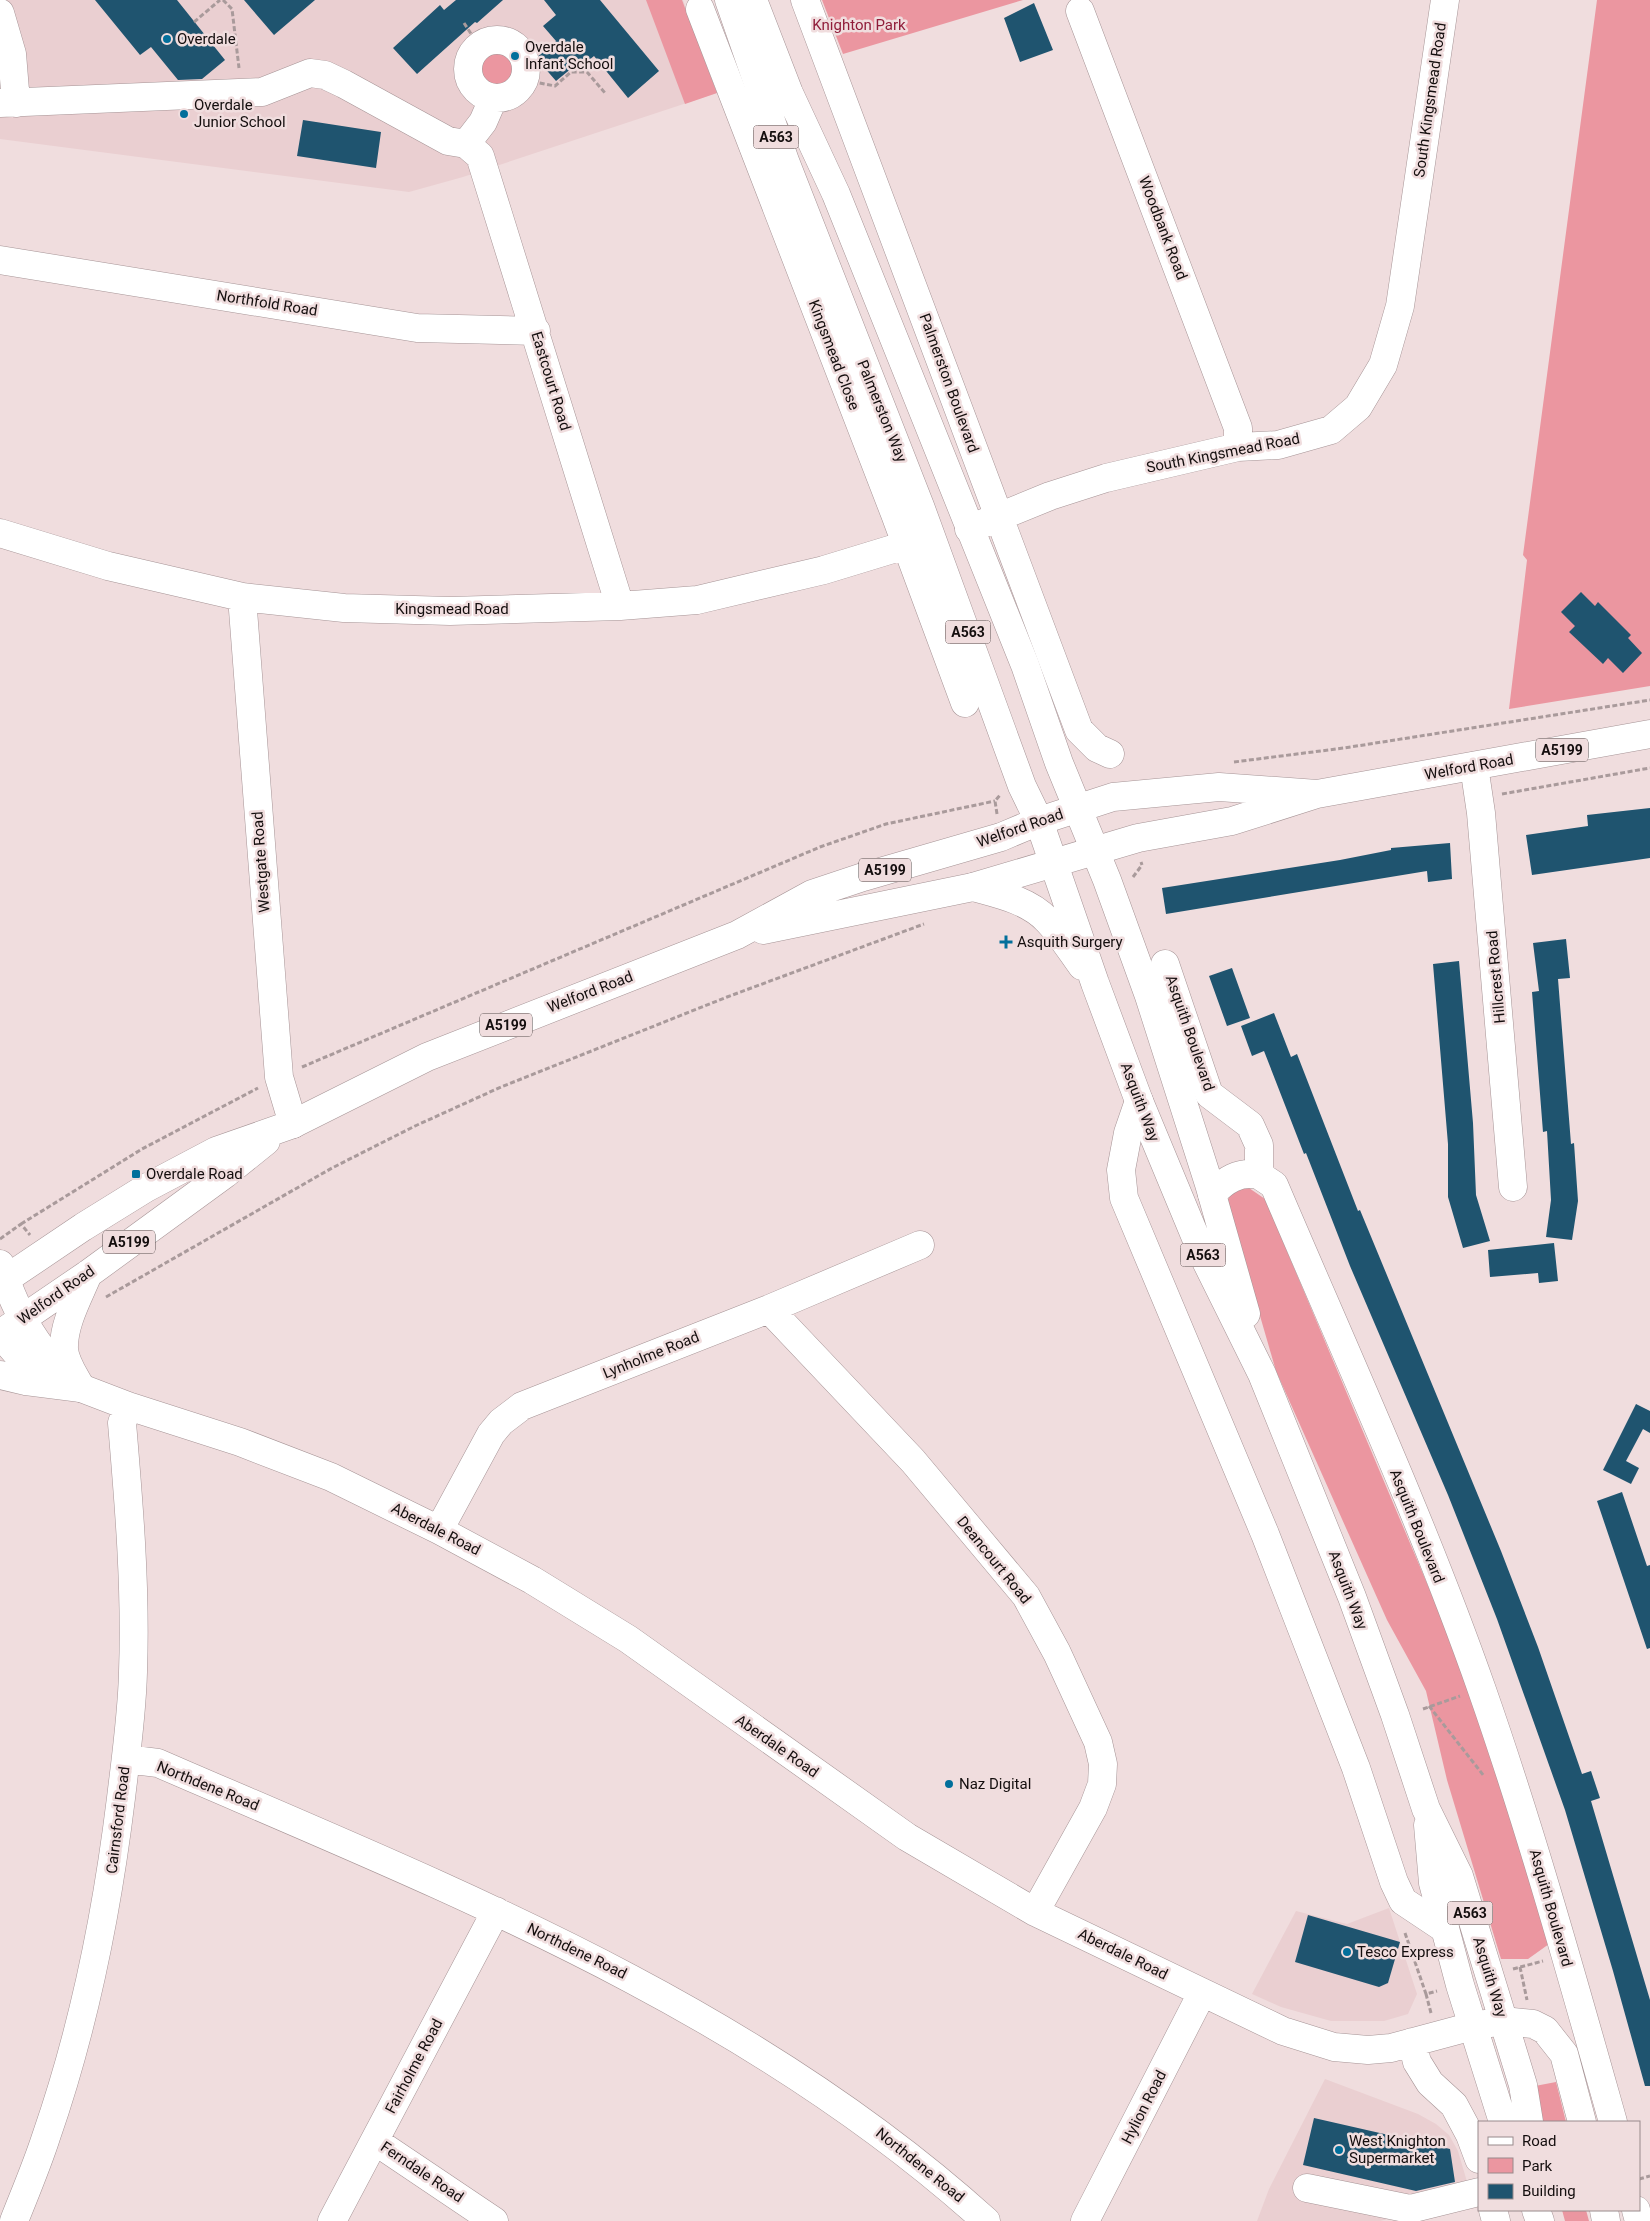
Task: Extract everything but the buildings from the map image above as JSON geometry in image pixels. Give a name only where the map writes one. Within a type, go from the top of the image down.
[{"type":"main road","name":"Palmerston Way","points":[[729,0],[785,161],[970,640],[1022,786],[1039,821]]},
{"type":"main road","name":"A563","points":[[753,0],[790,93],[836,194],[1025,665],[1077,808]]},
{"type":"main road","name":"Palmerston Boulevard","points":[[805,0],[1079,730],[1097,748],[1110,754]]},
{"type":"main road","name":"South Kingsmead Road","points":[[969,528],[1106,478],[1238,447],[1278,446],[1331,430],[1358,407],[1383,365],[1400,306],[1445,0]]},
{"type":"main road","name":"Kingsmead Close","points":[[700,9],[965,703]]},
{"type":"main road","name":"Woodbank Road","points":[[1080,10],[1238,428],[1238,447]]},
{"type":"main road","points":[[0,13],[12,54],[8,103],[242,94],[262,92],[310,73],[325,75],[448,141],[473,150],[493,99]]},
{"type":"main road","points":[[497,40],[515,46],[525,61],[525,80],[512,95],[493,99],[483,96],[475,90],[468,77],[468,62],[479,46],[497,40]]},
{"type":"main road","name":"Eastcourt Road","points":[[473,150],[536,332],[620,606]]},
{"type":"main road","name":"Northfold Road","points":[[0,260],[417,328],[536,332]]},
{"type":"main road","points":[[969,528],[958,536],[955,546],[970,640]]},
{"type":"main road","name":"Kingsmead Road","points":[[0,533],[108,566],[242,598],[344,608],[450,611],[620,606],[697,600],[824,570],[906,545]]},
{"type":"main road","name":"Westgate Road","points":[[242,598],[279,1077],[287,1127]]},
{"type":"main road","name":"Welford Road","points":[[737,935],[973,887],[1138,838],[1232,821],[1317,794],[1650,734]]},
{"type":"main road","name":"Hillcrest Road","points":[[1474,766],[1481,813],[1513,1187]]},
{"type":"main road","name":"Welford Road","points":[[2,1276],[146,1188],[216,1151],[287,1127],[426,1056],[737,935],[812,894],[863,877],[1001,837],[1039,821],[1113,797],[1219,787],[1317,794]]},
{"type":"main road","name":"Asquith Way","points":[[1077,808],[1149,996],[1212,1194],[1262,1374]]},
{"type":"main road","name":"Asquith Way","points":[[1039,821],[1095,983],[1139,1101],[1203,1255],[1262,1374],[1352,1596],[1396,1715],[1426,1809],[1459,1876],[1523,2085],[1529,2121]]},
{"type":"main road","name":"A563","points":[[973,887],[1014,898],[1038,912],[1046,919],[1095,983]]},
{"type":"main road","name":"Asquith Boulevard","points":[[1166,964],[1209,1094],[1250,1125],[1259,1145],[1259,1175],[1274,1185],[1415,1518],[1481,1688],[1531,1838],[1612,2121]]},
{"type":"main road","points":[[1139,1101],[1128,1133],[1121,1170],[1124,1198],[1265,1534],[1356,1768],[1394,1882],[1403,1900],[1445,1929]]},
{"type":"main road","name":"Welford Road","points":[[6,1330],[88,1274],[287,1127]]},
{"type":"main road","points":[[1212,1194],[1236,1175],[1250,1173],[1259,1175]]},
{"type":"main road","name":"Lynholme Road","points":[[439,1530],[482,1448],[496,1428],[522,1406],[769,1309],[920,1245]]},
{"type":"main road","points":[[0,1375],[26,1381],[72,1383],[64,1349],[67,1328],[88,1274]]},
{"type":"main road","name":"Aberdale Road","points":[[2,1276],[6,1330],[26,1364],[47,1377],[72,1383],[128,1406],[283,1457],[347,1485],[439,1530],[532,1580],[628,1639],[907,1837],[1035,1912],[1283,2031],[1334,2047],[1368,2050],[1391,2048],[1473,2026],[1503,2021],[1533,2024],[1545,2030],[1555,2041],[1567,2064],[1582,2121]]},
{"type":"main road","name":"Deancourt Road","points":[[769,1309],[913,1462],[1026,1596],[1058,1653],[1098,1742],[1103,1764],[1102,1784],[1094,1808],[1035,1912]]},
{"type":"main road","name":"Cairnsford Road","points":[[14,2221],[46,2137],[89,1987],[112,1869],[126,1759],[133,1673],[133,1596],[122,1423],[128,1406]]},
{"type":"main road","name":"Northdene Road","points":[[126,1759],[158,1764],[188,1776],[496,1911],[619,1971],[760,2051],[878,2131],[986,2221]]},
{"type":"main road","name":"Asquith Way","points":[[1426,1809],[1433,1883],[1473,2026],[1503,2121]]},
{"type":"main road","name":"Fairholme Road","points":[[332,2221],[496,1911]]},
{"type":"main road","name":"Hylion Road","points":[[1085,2221],[1202,1992]]},
{"type":"main road","points":[[1412,2042],[1417,2062],[1430,2083],[1454,2105],[1470,2135],[1478,2156]]},
{"type":"main road","name":"Ferndale Road","points":[[374,2141],[494,2221]]},
{"type":"main road","points":[[1307,2188],[1410,2208],[1478,2192]]},
{"type":"path","points":[[194,22],[222,0],[232,9],[242,94]]},
{"type":"path","points":[[464,23],[479,46]]},
{"type":"path","points":[[525,80],[555,86],[571,72],[587,72],[605,93]]},
{"type":"path","points":[[1226,764],[1344,748],[1650,700]]},
{"type":"path","points":[[1481,813],[1500,794],[1650,768]]},
{"type":"path","points":[[21,1224],[142,1148],[279,1077],[820,847],[886,824],[995,801]]},
{"type":"path","points":[[113,1292],[332,1168],[415,1126],[492,1091],[727,997],[928,922]]},
{"type":"path","points":[[1423,1709],[1481,1688]]},
{"type":"path","points":[[1429,1706],[1489,1784]]},
{"type":"path","points":[[1403,1900],[1398,1910],[1426,1994]]},
{"type":"shaded area","points":[[0,0],[683,0],[717,93],[463,177],[409,192],[0,139]]},
{"type":"shaded area","points":[[1389,1908],[1417,1994],[1408,2014],[1384,2021],[1331,2021],[1281,2007],[1252,1994],[1296,1911],[1347,1924]]},
{"type":"shaded area","points":[[1325,2079],[1418,2114],[1436,2124],[1449,2135],[1458,2151],[1472,2199],[1380,2221],[1257,2221],[1269,2189]]},
{"type":"green space","points":[[646,0],[682,0],[717,93],[685,104]]},
{"type":"green space","name":"Knighton Park","points":[[822,0],[1023,0],[843,54]]},
{"type":"green space","points":[[1597,0],[1650,0],[1650,686],[1509,709],[1527,560],[1523,555]]},
{"type":"green space","points":[[497,49],[510,55],[516,68],[510,81],[497,87],[484,81],[478,68],[484,55]]},
{"type":"green space","points":[[1233,1188],[1249,1188],[1265,1199],[1442,1619],[1485,1733],[1549,1944],[1528,1959],[1501,1959],[1447,1780],[1426,1691],[1387,1620],[1276,1371],[1227,1202]]},
{"type":"green space","points":[[1556,2082],[1566,2121],[1543,2121],[1535,2086]]},
{"type":"green space","points":[[1562,2211],[1586,2211],[1589,2221],[1565,2221]]},
{"type":"place","name":"Overdale","points":[[167,39]]},
{"type":"place","name":"Overdale Infant School","points":[[515,56]]},
{"type":"place","name":"Overdale Junior School","points":[[184,114]]},
{"type":"place","name":"Asquith Surgery","points":[[1006,942]]},
{"type":"place","name":"Overdale Road","points":[[136,1174]]},
{"type":"place","name":"Naz Digital","points":[[949,1784]]},
{"type":"place","name":"Tesco Express","points":[[1347,1952]]},
{"type":"place","name":"West Knighton Supermarket","points":[[1339,2150]]}]
